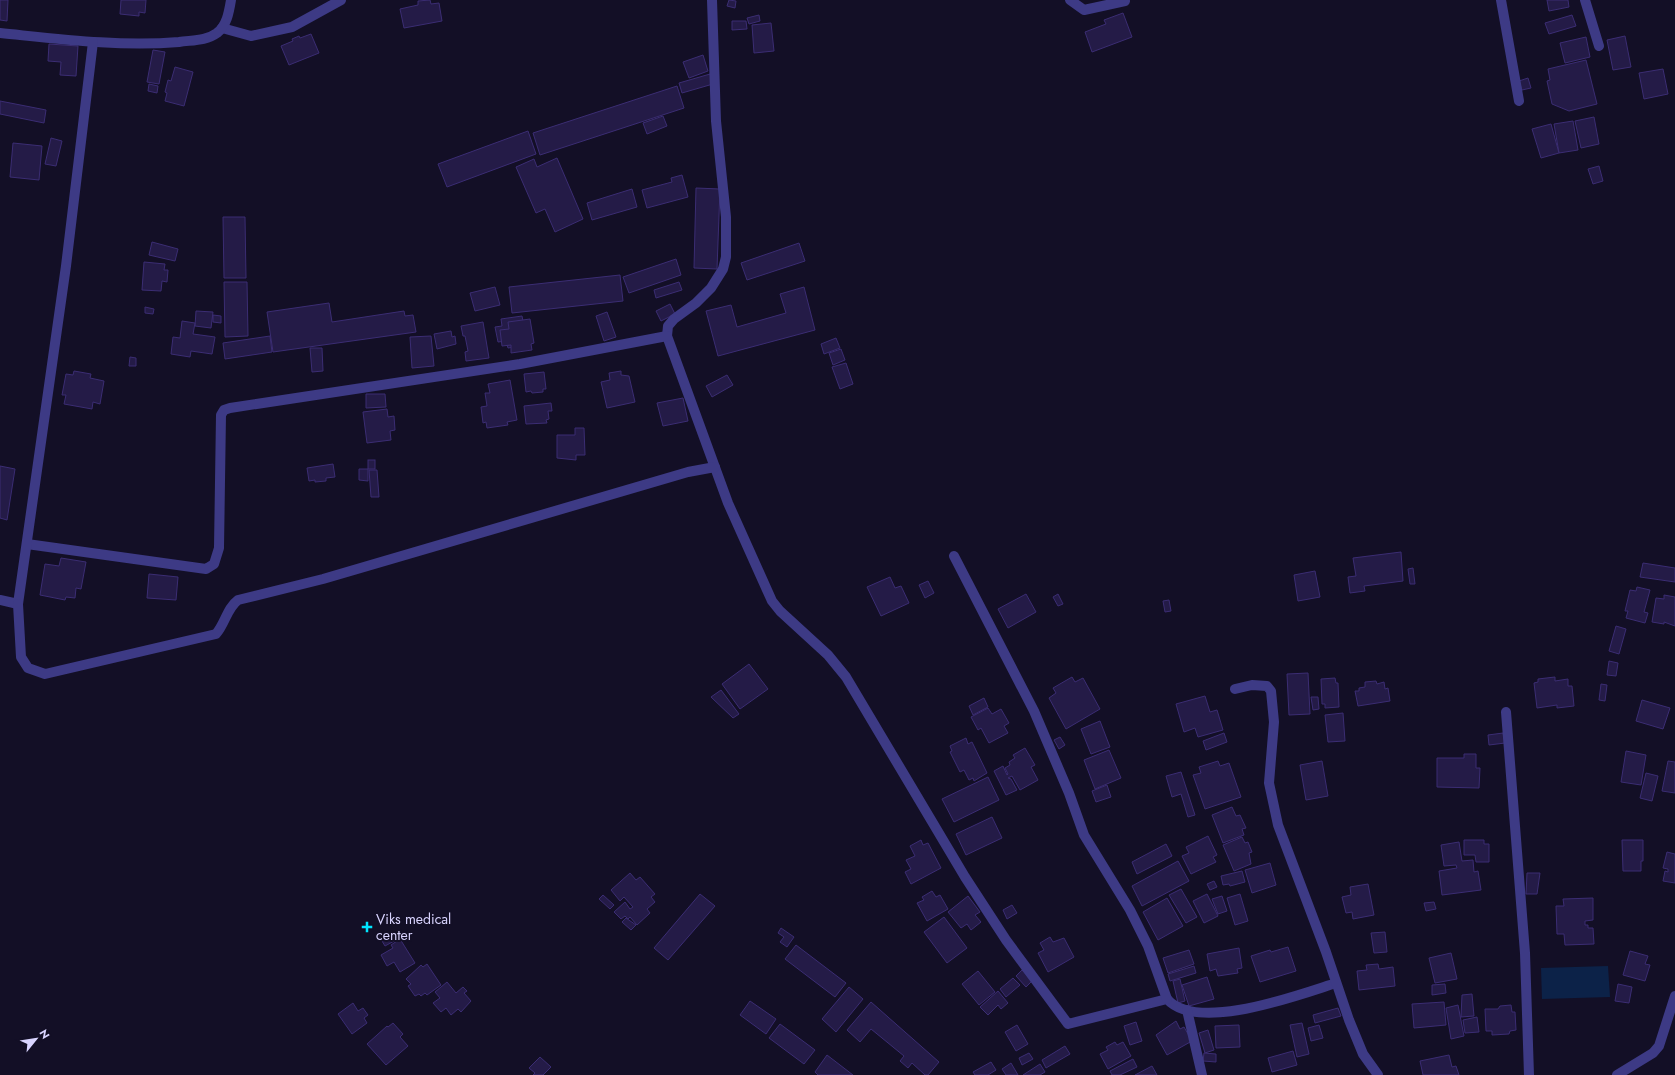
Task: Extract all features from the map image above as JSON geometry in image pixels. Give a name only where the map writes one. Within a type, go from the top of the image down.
[{"type":"street","points":[[0,33],[93,42],[149,45],[200,40],[218,32],[222,28],[229,15],[231,0]]},
{"type":"street","points":[[222,28],[251,36],[292,28],[341,0]]},
{"type":"street","points":[[712,0],[716,121],[726,217],[726,257],[723,269],[710,288],[696,303],[674,319],[668,326],[667,336],[728,503],[772,601],[780,611],[828,655],[846,677],[965,877],[1006,940],[1051,999],[1066,1023],[1072,1024],[1167,999]]},
{"type":"street","points":[[1070,0],[1084,10],[1125,1]]},
{"type":"street","points":[[1501,0],[1519,101]]},
{"type":"street","points":[[1585,0],[1599,46]]},
{"type":"street","points":[[93,42],[66,266],[18,604],[21,657],[28,668],[45,674],[216,634],[222,627],[232,604],[238,600],[323,579],[688,472],[715,468]]},
{"type":"street","points":[[27,544],[206,568],[214,564],[219,548],[221,415],[224,410],[520,364],[667,336]]},
{"type":"street","points":[[954,556],[1034,711],[1069,793],[1081,828],[1130,910],[1148,946],[1167,999],[1174,1007],[1187,1010],[1217,1012],[1263,1006],[1336,983]]},
{"type":"street","points":[[0,600],[18,604]]},
{"type":"street","points":[[1235,689],[1261,684],[1267,686],[1271,691],[1274,722],[1269,783],[1278,825],[1363,1054],[1378,1075]]},
{"type":"street","points":[[1506,712],[1525,953],[1529,1075]]},
{"type":"street","points":[[1617,1075],[1653,1053],[1659,1046],[1675,996]]},
{"type":"street","points":[[1187,1010],[1202,1075]]},
{"type":"water","points":[[1608,966],[1610,997],[1542,999],[1541,968]]},
{"type":"building","points":[[0,0],[8,0],[7,21],[0,20]]},
{"type":"building","points":[[121,0],[146,0],[145,13],[139,12],[139,16],[120,14]]},
{"type":"building","points":[[430,0],[431,4],[439,3],[442,21],[404,28],[400,9],[418,5],[418,1]]},
{"type":"building","points":[[729,0],[736,1],[735,8],[727,6]]},
{"type":"building","points":[[1547,0],[1568,0],[1569,7],[1549,11]]},
{"type":"building","points":[[1123,13],[1132,37],[1092,52],[1085,32],[1106,24],[1104,20]]},
{"type":"building","points":[[759,15],[760,21],[749,24],[747,18]]},
{"type":"building","points":[[1572,15],[1576,26],[1549,34],[1545,23]]},
{"type":"building","points":[[732,21],[746,21],[747,29],[732,30]]},
{"type":"building","points":[[771,23],[774,51],[754,53],[752,25]]},
{"type":"building","points":[[311,34],[319,53],[289,65],[281,46],[293,41],[292,39],[299,36],[300,38]]},
{"type":"building","points":[[1625,36],[1631,67],[1613,70],[1607,40]]},
{"type":"building","points":[[1586,37],[1590,57],[1565,63],[1560,43]]},
{"type":"building","points":[[49,44],[78,46],[76,76],[60,75],[61,62],[48,61]]},
{"type":"building","points":[[153,50],[165,52],[159,84],[147,82]]},
{"type":"building","points":[[703,55],[708,71],[689,78],[683,62]]},
{"type":"building","points":[[1586,60],[1597,104],[1569,111],[1552,104],[1547,81],[1550,80],[1548,69]]},
{"type":"building","points":[[175,67],[193,72],[184,106],[165,101],[167,93],[165,92],[168,80],[171,81]]},
{"type":"building","points":[[1663,69],[1668,94],[1644,99],[1639,73]]},
{"type":"building","points":[[710,74],[713,84],[682,93],[679,83]]},
{"type":"building","points":[[1528,78],[1531,88],[1522,90],[1519,81]]},
{"type":"building","points":[[149,84],[158,86],[157,93],[148,91]]},
{"type":"building","points":[[677,86],[684,108],[540,155],[533,133]]},
{"type":"building","points":[[0,101],[46,110],[44,123],[0,114]]},
{"type":"building","points":[[663,116],[667,126],[647,134],[643,123]]},
{"type":"building","points":[[1594,117],[1599,144],[1581,148],[1575,121]]},
{"type":"building","points":[[1573,121],[1578,150],[1559,153],[1554,124]]},
{"type":"building","points":[[1551,124],[1559,153],[1541,158],[1532,129]]},
{"type":"building","points":[[528,131],[536,154],[447,187],[438,164]]},
{"type":"building","points":[[51,138],[62,141],[56,166],[45,164]]},
{"type":"building","points":[[13,143],[42,146],[39,180],[10,177]]},
{"type":"building","points":[[557,158],[583,219],[555,232],[545,209],[536,213],[516,167],[534,159],[537,167]]},
{"type":"building","points":[[1599,166],[1603,181],[1593,184],[1588,169]]},
{"type":"building","points":[[682,175],[688,197],[647,208],[642,190],[672,182],[671,178]]},
{"type":"building","points":[[696,188],[720,189],[717,269],[694,268]]},
{"type":"building","points":[[632,189],[637,207],[592,220],[587,203]]},
{"type":"building","points":[[223,217],[245,217],[246,278],[224,278]]},
{"type":"building","points":[[152,242],[178,249],[175,261],[149,255]]},
{"type":"building","points":[[799,243],[805,261],[747,280],[741,263]]},
{"type":"building","points":[[676,259],[681,275],[629,293],[623,277]]},
{"type":"building","points":[[144,262],[165,264],[164,270],[168,270],[167,282],[162,281],[161,291],[142,290]]},
{"type":"building","points":[[620,275],[623,301],[512,313],[509,287]]},
{"type":"building","points":[[224,282],[247,282],[248,336],[225,337]]},
{"type":"building","points":[[679,282],[682,290],[656,298],[654,290]]},
{"type":"building","points":[[495,287],[500,305],[475,311],[470,293]]},
{"type":"building","points":[[804,287],[815,330],[718,356],[706,311],[731,305],[737,327],[786,313],[780,294]]},
{"type":"building","points":[[329,303],[332,322],[404,311],[405,316],[413,315],[416,332],[273,352],[267,312]]},
{"type":"building","points":[[670,304],[675,314],[661,321],[656,311]]},
{"type":"building","points":[[145,307],[154,309],[153,314],[145,313]]},
{"type":"building","points":[[196,311],[213,312],[211,328],[195,326]]},
{"type":"building","points":[[607,312],[616,337],[604,341],[596,316]]},
{"type":"building","points":[[213,315],[221,316],[221,323],[213,322]]},
{"type":"building","points":[[522,316],[528,345],[508,348],[506,341],[498,342],[495,327],[502,326],[501,319]]},
{"type":"building","points":[[530,319],[534,343],[531,344],[532,350],[511,353],[511,345],[502,346],[500,330],[509,329],[508,322]]},
{"type":"building","points":[[182,321],[195,323],[193,334],[215,337],[212,354],[191,351],[190,357],[171,354],[173,337],[180,338]]},
{"type":"building","points":[[483,322],[489,358],[466,361],[465,352],[468,351],[461,326]]},
{"type":"building","points":[[451,331],[452,337],[455,336],[456,344],[437,349],[434,334]]},
{"type":"building","points":[[270,336],[272,352],[225,359],[223,343]]},
{"type":"building","points":[[431,336],[434,366],[412,368],[410,337]]},
{"type":"building","points":[[836,338],[840,348],[824,354],[821,344]]},
{"type":"building","points":[[310,348],[322,348],[323,371],[312,372]]},
{"type":"building","points":[[841,349],[845,360],[833,365],[829,353]]},
{"type":"building","points":[[130,357],[136,358],[136,366],[129,366]]},
{"type":"building","points":[[846,363],[853,384],[840,389],[832,367]]},
{"type":"building","points":[[74,371],[91,374],[90,378],[104,381],[100,404],[93,402],[92,409],[64,404],[66,395],[62,395],[66,374],[73,375]]},
{"type":"building","points":[[621,371],[621,375],[629,376],[635,402],[607,408],[601,382],[610,380],[609,373]]},
{"type":"building","points":[[544,372],[546,389],[543,389],[543,392],[526,392],[524,374]]},
{"type":"building","points":[[727,375],[733,385],[712,397],[706,386]]},
{"type":"building","points":[[510,380],[517,420],[507,422],[508,425],[487,428],[486,422],[483,423],[481,407],[487,406],[485,393],[490,393],[488,384]]},
{"type":"building","points":[[366,394],[385,394],[386,407],[366,408]]},
{"type":"building","points":[[683,398],[688,421],[663,426],[657,403]]},
{"type":"building","points":[[551,403],[552,411],[548,411],[549,419],[546,420],[547,423],[526,424],[524,406]]},
{"type":"building","points":[[387,409],[388,417],[394,416],[395,430],[390,431],[391,440],[367,443],[363,412]]},
{"type":"building","points":[[575,428],[584,428],[585,455],[576,455],[576,460],[557,458],[557,435],[575,435]]},
{"type":"building","points":[[368,460],[375,460],[375,469],[368,469]]},
{"type":"building","points":[[333,464],[335,477],[326,478],[326,481],[309,481],[307,468]]},
{"type":"building","points":[[0,466],[15,469],[7,520],[0,518]]},
{"type":"building","points":[[359,469],[368,469],[368,481],[359,480]]},
{"type":"building","points":[[369,470],[377,470],[379,497],[371,497]]},
{"type":"building","points":[[1401,552],[1403,581],[1364,586],[1365,591],[1350,593],[1348,577],[1356,576],[1353,558]]},
{"type":"building","points":[[61,558],[86,562],[81,589],[76,588],[75,598],[66,597],[65,600],[40,595],[45,564],[59,566]]},
{"type":"building","points":[[1643,563],[1675,568],[1675,582],[1640,577]]},
{"type":"building","points":[[1413,568],[1415,584],[1410,584],[1408,569]]},
{"type":"building","points":[[1315,571],[1320,597],[1298,601],[1294,575]]},
{"type":"building","points":[[149,574],[178,577],[176,600],[147,598]]},
{"type":"building","points":[[890,577],[895,588],[901,586],[909,603],[881,616],[867,587]]},
{"type":"building","points":[[928,581],[934,593],[925,598],[919,585]]},
{"type":"building","points":[[1637,587],[1650,590],[1644,612],[1648,613],[1645,623],[1626,618],[1628,611],[1625,611],[1630,590],[1636,591]]},
{"type":"building","points":[[1026,594],[1036,612],[1008,628],[998,609]]},
{"type":"building","points":[[1058,594],[1063,604],[1058,606],[1053,597]]},
{"type":"building","points":[[1664,595],[1675,597],[1675,626],[1664,622],[1664,624],[1652,622],[1656,598],[1664,599]]},
{"type":"building","points":[[1169,600],[1171,611],[1165,612],[1163,601]]},
{"type":"building","points":[[1616,626],[1626,629],[1619,654],[1609,651]]},
{"type":"building","points":[[1609,661],[1618,663],[1616,676],[1607,675]]},
{"type":"building","points":[[749,664],[768,689],[740,709],[722,684]]},
{"type":"building","points":[[1308,673],[1310,714],[1289,715],[1287,674]]},
{"type":"building","points":[[1072,677],[1075,682],[1083,678],[1100,709],[1066,729],[1049,698],[1056,693],[1053,688]]},
{"type":"building","points":[[1555,677],[1555,681],[1568,679],[1568,686],[1572,686],[1574,706],[1557,708],[1557,705],[1537,708],[1534,683],[1538,682],[1538,679]]},
{"type":"building","points":[[1335,678],[1336,683],[1338,683],[1339,707],[1325,708],[1325,704],[1322,704],[1321,679]]},
{"type":"building","points":[[1376,681],[1377,684],[1384,682],[1385,689],[1388,688],[1390,701],[1358,706],[1355,691],[1359,691],[1359,688],[1365,687],[1365,682]]},
{"type":"building","points":[[1601,684],[1607,685],[1605,701],[1599,700]]},
{"type":"building","points":[[721,690],[739,714],[733,718],[711,697]]},
{"type":"building","points":[[1205,696],[1210,712],[1217,710],[1223,730],[1198,737],[1195,728],[1184,732],[1176,704]]},
{"type":"building","points":[[1311,697],[1318,697],[1319,709],[1313,710]]},
{"type":"building","points":[[984,698],[988,707],[973,715],[969,706]]},
{"type":"building","points":[[1642,700],[1670,708],[1663,729],[1636,721]]},
{"type":"building","points":[[988,708],[992,714],[1001,709],[1009,723],[1004,726],[1008,733],[989,743],[981,728],[978,730],[971,717]]},
{"type":"building","points":[[1343,713],[1345,741],[1328,742],[1325,715]]},
{"type":"building","points":[[1100,721],[1110,747],[1091,754],[1081,729]]},
{"type":"building","points":[[1224,733],[1227,742],[1206,750],[1203,741]]},
{"type":"building","points":[[1503,733],[1505,743],[1489,745],[1488,735]]},
{"type":"building","points":[[1060,737],[1065,745],[1059,749],[1054,740]]},
{"type":"building","points":[[966,738],[968,744],[972,742],[987,773],[974,781],[973,778],[969,780],[964,770],[960,772],[950,752],[952,751],[950,746]]},
{"type":"building","points":[[1025,748],[1035,765],[1031,767],[1038,780],[1020,790],[1012,776],[1008,778],[1011,779],[1017,790],[1006,795],[994,771],[1003,766],[1007,775],[1008,774],[1005,768],[1010,765],[1009,762],[1015,758],[1013,755]]},
{"type":"building","points":[[1109,750],[1121,778],[1095,789],[1084,760]]},
{"type":"building","points":[[1626,751],[1646,755],[1641,785],[1621,782]]},
{"type":"building","points":[[1464,754],[1476,754],[1476,768],[1480,768],[1479,788],[1437,787],[1437,758],[1464,758]]},
{"type":"building","points":[[1218,761],[1220,766],[1229,763],[1241,797],[1205,809],[1193,775],[1201,773],[1199,767]]},
{"type":"building","points":[[1322,761],[1328,796],[1306,800],[1300,765]]},
{"type":"building","points":[[1668,761],[1675,762],[1675,793],[1662,791]]},
{"type":"building","points":[[1181,772],[1195,815],[1188,817],[1181,794],[1172,797],[1166,776]]},
{"type":"building","points":[[1646,773],[1658,776],[1652,801],[1640,798]]},
{"type":"building","points":[[988,777],[999,800],[954,822],[942,799]]},
{"type":"building","points":[[1107,785],[1111,797],[1096,802],[1092,791]]},
{"type":"building","points":[[1232,807],[1236,816],[1240,815],[1246,828],[1242,829],[1244,835],[1223,843],[1212,815]]},
{"type":"building","points":[[992,817],[1002,838],[966,855],[956,834]]},
{"type":"building","points":[[1208,836],[1217,855],[1213,857],[1216,862],[1191,874],[1182,856],[1189,853],[1186,847]]},
{"type":"building","points":[[1242,837],[1245,843],[1248,842],[1252,852],[1249,853],[1251,864],[1234,871],[1223,845]]},
{"type":"building","points":[[921,840],[923,845],[928,843],[941,868],[911,884],[905,872],[911,869],[906,860],[915,856],[910,846]]},
{"type":"building","points":[[1464,840],[1484,840],[1484,844],[1489,844],[1489,862],[1476,862],[1475,855],[1464,855]]},
{"type":"building","points":[[1622,840],[1643,840],[1643,861],[1641,861],[1641,871],[1623,871]]},
{"type":"building","points":[[1459,842],[1462,861],[1473,860],[1474,872],[1478,871],[1481,890],[1442,895],[1439,871],[1457,868],[1456,865],[1444,866],[1441,845]]},
{"type":"building","points":[[1166,844],[1172,856],[1137,874],[1132,862]]},
{"type":"building","points":[[1667,852],[1675,854],[1675,883],[1663,881],[1665,871],[1668,872],[1668,869],[1663,868]]},
{"type":"building","points":[[1178,861],[1189,881],[1142,906],[1132,886]]},
{"type":"building","points":[[1270,863],[1276,885],[1252,893],[1245,870]]},
{"type":"building","points":[[1242,871],[1245,882],[1230,886],[1229,884],[1223,885],[1221,876]]},
{"type":"building","points":[[630,873],[636,880],[640,877],[655,894],[651,897],[655,902],[647,909],[650,913],[637,925],[630,917],[628,919],[625,916],[621,919],[614,912],[625,902],[630,909],[633,907],[624,897],[620,901],[611,890]]},
{"type":"building","points":[[1527,873],[1540,873],[1537,894],[1526,894]]},
{"type":"building","points":[[1214,881],[1217,887],[1210,890],[1207,884]]},
{"type":"building","points":[[1368,884],[1374,915],[1353,919],[1352,912],[1346,913],[1342,897],[1351,895],[1350,887]]},
{"type":"building","points":[[1181,889],[1197,917],[1186,923],[1169,895]]},
{"type":"building","points":[[932,891],[936,897],[940,895],[948,909],[927,921],[917,903],[924,900],[922,897]]},
{"type":"building","points":[[700,894],[715,906],[668,960],[654,948]]},
{"type":"building","points":[[1207,894],[1218,916],[1204,923],[1193,901]]},
{"type":"building","points":[[1240,894],[1248,921],[1235,925],[1227,898]]},
{"type":"building","points":[[603,895],[614,905],[610,909],[599,899]]},
{"type":"building","points":[[968,896],[980,912],[975,915],[981,922],[971,930],[967,924],[961,928],[948,912]]},
{"type":"building","points":[[1222,896],[1227,911],[1218,914],[1212,899]]},
{"type":"building","points":[[1167,898],[1183,926],[1158,940],[1143,912]]},
{"type":"building","points":[[1593,898],[1593,920],[1585,921],[1585,925],[1588,925],[1588,928],[1593,928],[1594,944],[1565,945],[1564,934],[1557,934],[1556,906],[1564,906],[1563,899]]},
{"type":"building","points":[[1434,902],[1436,909],[1426,911],[1424,903]]},
{"type":"building","points":[[1012,905],[1017,913],[1007,919],[1003,910]]},
{"type":"building","points":[[944,917],[967,948],[947,963],[924,932]]},
{"type":"building","points":[[626,918],[636,925],[631,930],[622,922]]},
{"type":"building","points":[[781,928],[794,937],[787,947],[780,942],[784,937],[778,933]]},
{"type":"building","points":[[1385,932],[1387,952],[1374,953],[1371,933]]},
{"type":"building","points":[[393,934],[396,940],[385,946],[382,941]]},
{"type":"building","points":[[1050,937],[1053,942],[1064,938],[1074,957],[1048,972],[1038,953],[1044,950],[1040,943]]},
{"type":"building","points":[[400,939],[415,963],[400,972],[394,962],[387,966],[381,955],[393,948],[391,945]]},
{"type":"building","points":[[796,945],[846,983],[835,997],[785,959]]},
{"type":"building","points":[[1288,947],[1296,971],[1260,982],[1251,956],[1270,950],[1271,952]]},
{"type":"building","points":[[1239,948],[1242,968],[1237,969],[1238,973],[1218,976],[1216,969],[1210,971],[1207,954]]},
{"type":"building","points":[[1189,950],[1194,964],[1168,973],[1163,958]]},
{"type":"building","points":[[1630,951],[1648,956],[1645,964],[1650,965],[1645,981],[1623,975]]},
{"type":"building","points":[[1451,953],[1457,979],[1435,983],[1429,958]]},
{"type":"building","points":[[427,964],[441,985],[427,995],[425,993],[421,996],[419,994],[415,996],[408,986],[411,984],[406,979],[421,965],[423,967]]},
{"type":"building","points":[[1378,964],[1379,969],[1393,967],[1395,986],[1359,990],[1357,971],[1367,970],[1366,965]]},
{"type":"building","points":[[1194,966],[1196,973],[1170,981],[1168,974]]},
{"type":"building","points":[[1022,970],[1032,981],[1026,987],[1016,976]]},
{"type":"building","points":[[978,971],[995,992],[979,1005],[962,984]]},
{"type":"building","points":[[1207,977],[1214,999],[1189,1006],[1182,985]]},
{"type":"building","points":[[1013,978],[1020,985],[1006,997],[1000,989]]},
{"type":"building","points":[[1180,979],[1185,1001],[1178,1003],[1173,981]]},
{"type":"building","points":[[447,982],[456,993],[463,987],[467,991],[464,993],[471,1001],[461,1012],[458,1009],[451,1015],[446,1008],[441,1012],[433,1003],[440,998],[435,992]]},
{"type":"building","points":[[1445,984],[1446,993],[1432,995],[1432,985]]},
{"type":"building","points":[[1618,984],[1632,987],[1629,1003],[1615,1001]]},
{"type":"building","points":[[849,987],[863,999],[836,1032],[822,1019]]},
{"type":"building","points":[[998,991],[1008,1003],[1001,1009],[998,1005],[988,1015],[980,1007]]},
{"type":"building","points":[[1472,994],[1474,1016],[1461,1017],[1462,995]]},
{"type":"building","points":[[750,1001],[776,1019],[766,1034],[740,1015]]},
{"type":"building","points":[[871,1002],[939,1062],[928,1075],[925,1075],[912,1063],[908,1068],[900,1061],[904,1056],[871,1029],[860,1042],[847,1030]]},
{"type":"building","points":[[1444,1002],[1446,1025],[1414,1028],[1412,1004]]},
{"type":"building","points":[[353,1003],[358,1011],[363,1008],[368,1015],[364,1018],[367,1023],[352,1034],[338,1014]]},
{"type":"building","points":[[1458,1005],[1464,1036],[1451,1039],[1446,1008]]},
{"type":"building","points":[[1511,1005],[1512,1012],[1515,1012],[1516,1030],[1510,1031],[1509,1034],[1492,1035],[1492,1031],[1486,1031],[1485,1009],[1498,1009],[1500,1006]]},
{"type":"building","points":[[1338,1008],[1341,1016],[1315,1023],[1313,1015]]},
{"type":"building","points":[[1477,1017],[1479,1032],[1465,1033],[1463,1020]]},
{"type":"building","points":[[1176,1021],[1180,1029],[1184,1027],[1192,1041],[1167,1055],[1156,1035]]},
{"type":"building","points":[[1136,1022],[1142,1041],[1130,1045],[1124,1026]]},
{"type":"building","points":[[393,1023],[403,1034],[400,1037],[408,1046],[386,1065],[367,1044],[387,1026],[388,1027]]},
{"type":"building","points":[[1302,1023],[1309,1054],[1297,1057],[1290,1025]]},
{"type":"building","points":[[780,1024],[815,1050],[804,1064],[769,1038]]},
{"type":"building","points":[[1017,1025],[1028,1044],[1016,1051],[1005,1032]]},
{"type":"building","points":[[1239,1025],[1240,1047],[1216,1048],[1215,1026]]},
{"type":"building","points":[[1319,1025],[1323,1038],[1311,1041],[1308,1028]]},
{"type":"building","points":[[1208,1030],[1214,1050],[1205,1053],[1199,1033]]},
{"type":"building","points":[[1115,1042],[1117,1045],[1123,1042],[1131,1056],[1108,1069],[1100,1054],[1108,1050],[1106,1047]]},
{"type":"building","points":[[1065,1046],[1070,1054],[1046,1068],[1042,1060]]},
{"type":"building","points":[[1293,1051],[1297,1065],[1272,1072],[1268,1058]]},
{"type":"building","points":[[1029,1053],[1033,1059],[1022,1065],[1019,1058]]},
{"type":"building","points":[[1204,1053],[1216,1054],[1216,1062],[1203,1061]]},
{"type":"building","points":[[827,1055],[853,1075],[818,1075],[815,1072]]},
{"type":"building","points":[[1449,1055],[1452,1067],[1456,1066],[1459,1075],[1423,1075],[1420,1061]]},
{"type":"building","points":[[540,1057],[551,1067],[543,1075],[533,1075],[535,1073],[529,1068]]},
{"type":"building","points":[[1133,1059],[1137,1067],[1120,1075],[1112,1075],[1110,1071]]},
{"type":"building","points":[[991,1062],[996,1070],[988,1075],[975,1075],[973,1072]]},
{"type":"building","points":[[1011,1063],[1018,1075],[1006,1075],[1002,1069]]},
{"type":"building","points":[[1040,1064],[1045,1072],[1040,1075],[1023,1075]]},
{"type":"building","points":[[1152,1066],[1157,1075],[1135,1075]]},
{"type":"place","name":"Viks medical center","points":[[367,927]]}]
